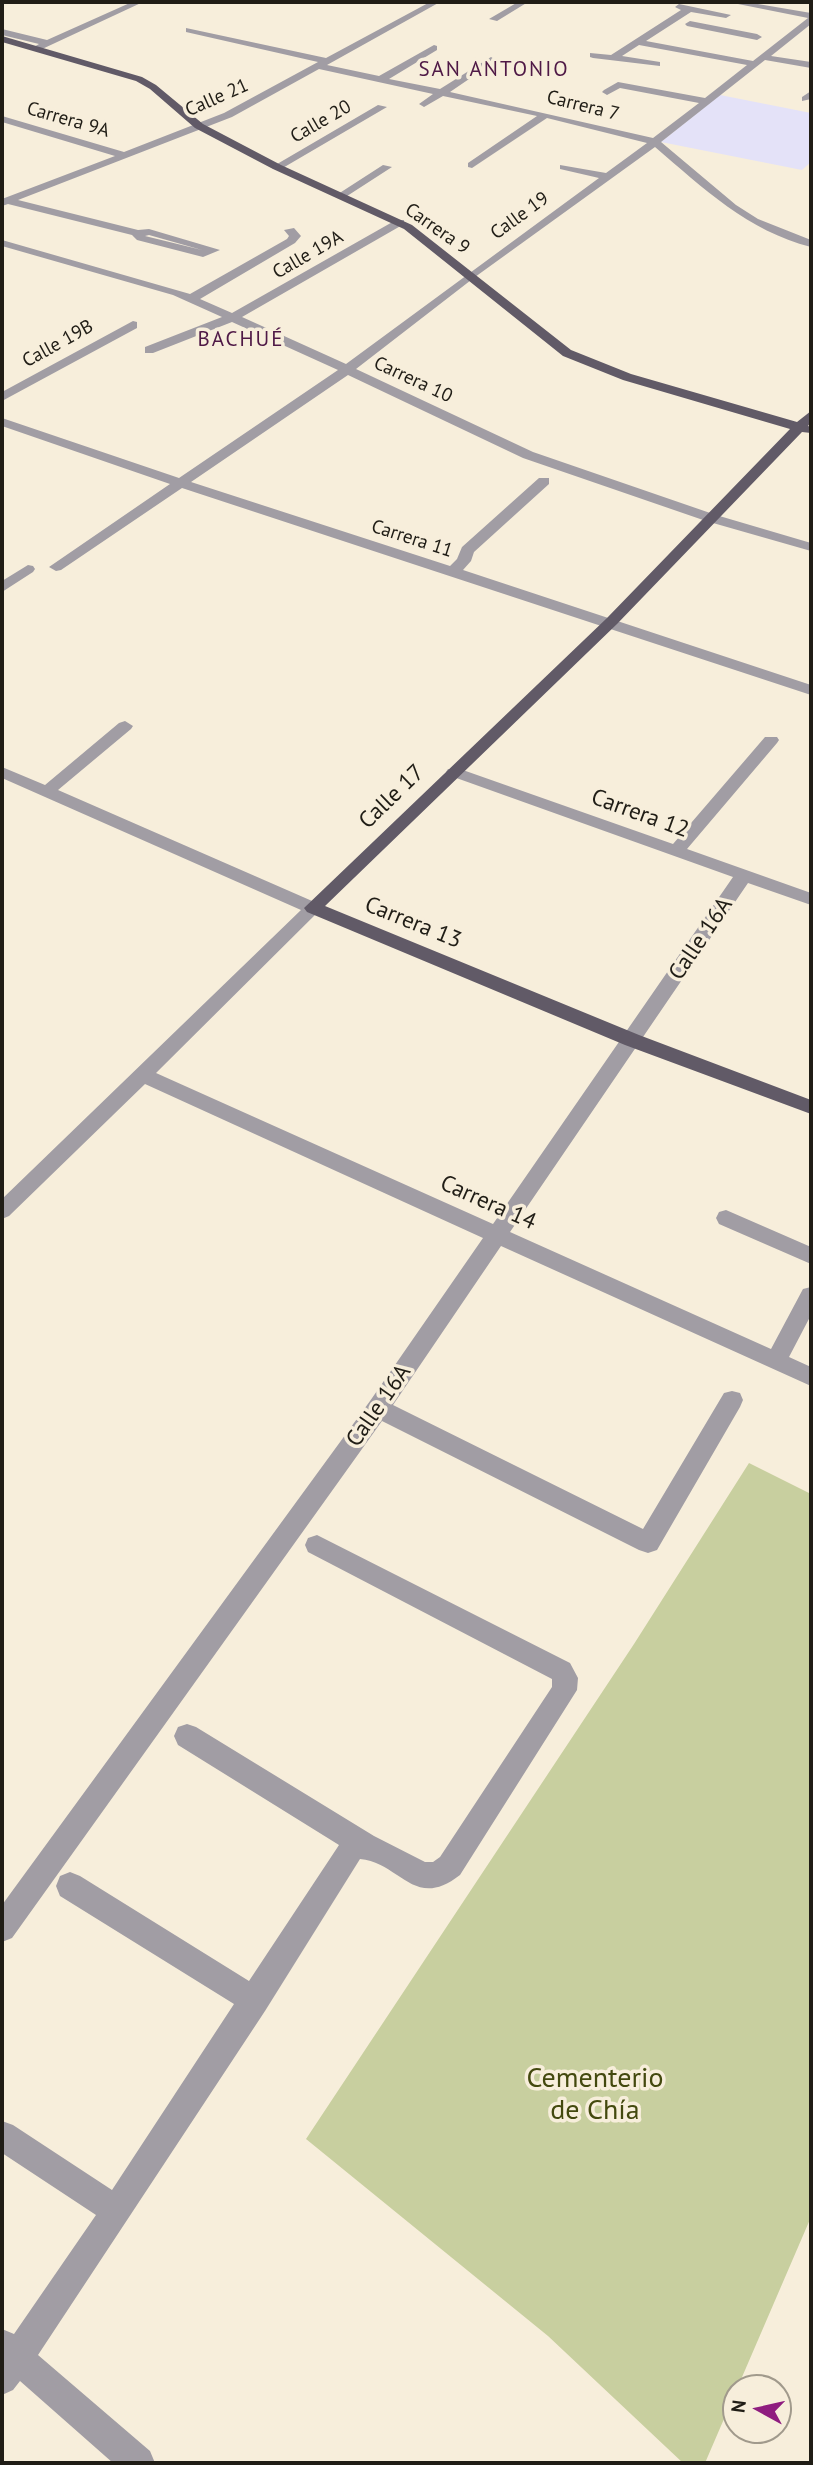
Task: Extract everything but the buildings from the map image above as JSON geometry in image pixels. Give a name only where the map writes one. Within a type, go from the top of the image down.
[{"type":"main road","name":"Carrera 9","points":[[2,39],[42,46],[144,81],[199,126],[277,167],[400,222],[471,275],[541,335],[582,360],[627,376],[805,428]]},
{"type":"main road","name":"Calle 17","points":[[313,908],[611,621],[711,518],[805,428],[811,415]]},
{"type":"main road","name":"Carrera 13","points":[[313,908],[632,1040],[811,1107]]},
{"type":"street","points":[[2,32],[42,46],[139,2]]},
{"type":"street","points":[[412,2],[432,4]]},
{"type":"street","points":[[494,19],[524,2]]},
{"type":"street","name":"Calle 21","points":[[5,202],[228,115],[432,4]]},
{"type":"street","points":[[709,28],[735,5],[811,18]]},
{"type":"street","points":[[614,57],[684,8],[726,15]]},
{"type":"street","name":"Calle 19","points":[[56,568],[346,370],[471,275],[655,142],[811,18]]},
{"type":"street","points":[[690,24],[757,37]]},
{"type":"street","name":"Carrera 7","points":[[189,30],[655,142],[732,207],[775,231],[811,244]]},
{"type":"street","points":[[638,42],[811,65]]},
{"type":"street","points":[[383,78],[434,48]]},
{"type":"street","points":[[593,55],[657,64]]},
{"type":"street","points":[[645,72],[667,57]]},
{"type":"street","points":[[424,104],[491,60]]},
{"type":"street","points":[[607,92],[618,85],[706,101]]},
{"type":"street","name":"Calle 20","points":[[277,167],[382,107]]},
{"type":"street","points":[[472,165],[545,115]]},
{"type":"street","name":"Carrera 9A","points":[[2,119],[124,155]]},
{"type":"street","points":[[340,196],[387,167]]},
{"type":"street","points":[[564,167],[607,176]]},
{"type":"street","points":[[5,202],[138,233],[149,232],[214,250],[203,254],[141,237],[138,233]]},
{"type":"street","name":"Calle 19A","points":[[149,350],[234,317],[400,222]]},
{"type":"street","points":[[191,299],[290,236]]},
{"type":"street","name":"Carrera 10","points":[[2,243],[191,299],[528,454],[711,518],[811,547]]},
{"type":"street","name":"Calle 19B","points":[[2,397],[133,325]]},
{"type":"street","name":"Carrera 11","points":[[2,422],[178,484],[611,621],[811,690]]},
{"type":"street","points":[[452,572],[464,561],[467,550],[544,481]]},
{"type":"street","points":[[2,588],[28,569]]},
{"type":"street","points":[[47,791],[125,726]]},
{"type":"street","points":[[676,851],[771,740]]},
{"type":"street","name":"Carrera 12","points":[[454,772],[811,899]]},
{"type":"street","name":"Carrera 13","points":[[6,779],[47,791],[313,908]]},
{"type":"street","name":"Calle 16A","points":[[2,1928],[378,1408],[498,1237],[744,875]]},
{"type":"street","name":"Calle 17","points":[[2,1210],[313,908]]},
{"type":"street","name":"Carrera 14","points":[[143,1075],[811,1377]]},
{"type":"street","points":[[726,1218],[811,1255]]},
{"type":"street","points":[[776,1361],[811,1295]]},
{"type":"street","points":[[378,1408],[648,1543],[732,1400]]},
{"type":"street","points":[[187,1737],[364,1845],[423,1875],[437,1876],[450,1866],[564,1690],[565,1678],[561,1671],[317,1545]]},
{"type":"street","points":[[138,2463],[7,2361],[116,2211],[351,1850],[364,1845]]},
{"type":"street","points":[[69,1886],[255,2001]]},
{"type":"street","points":[[2,2136],[116,2211]]},
{"type":"shaded area","points":[[720,95],[811,113],[811,162],[802,170],[661,142]]},
{"type":"green space","name":"Cementerio de Chía","points":[[749,1463],[811,1494],[811,2217],[743,2374],[722,2374],[722,2424],[705,2463],[683,2463],[548,2336],[306,2139],[634,1644]]},
{"type":"district","name":"SAN ANTONIO","points":[[494,70]]},
{"type":"district","name":"BACHUÉ","points":[[241,340]]}]
